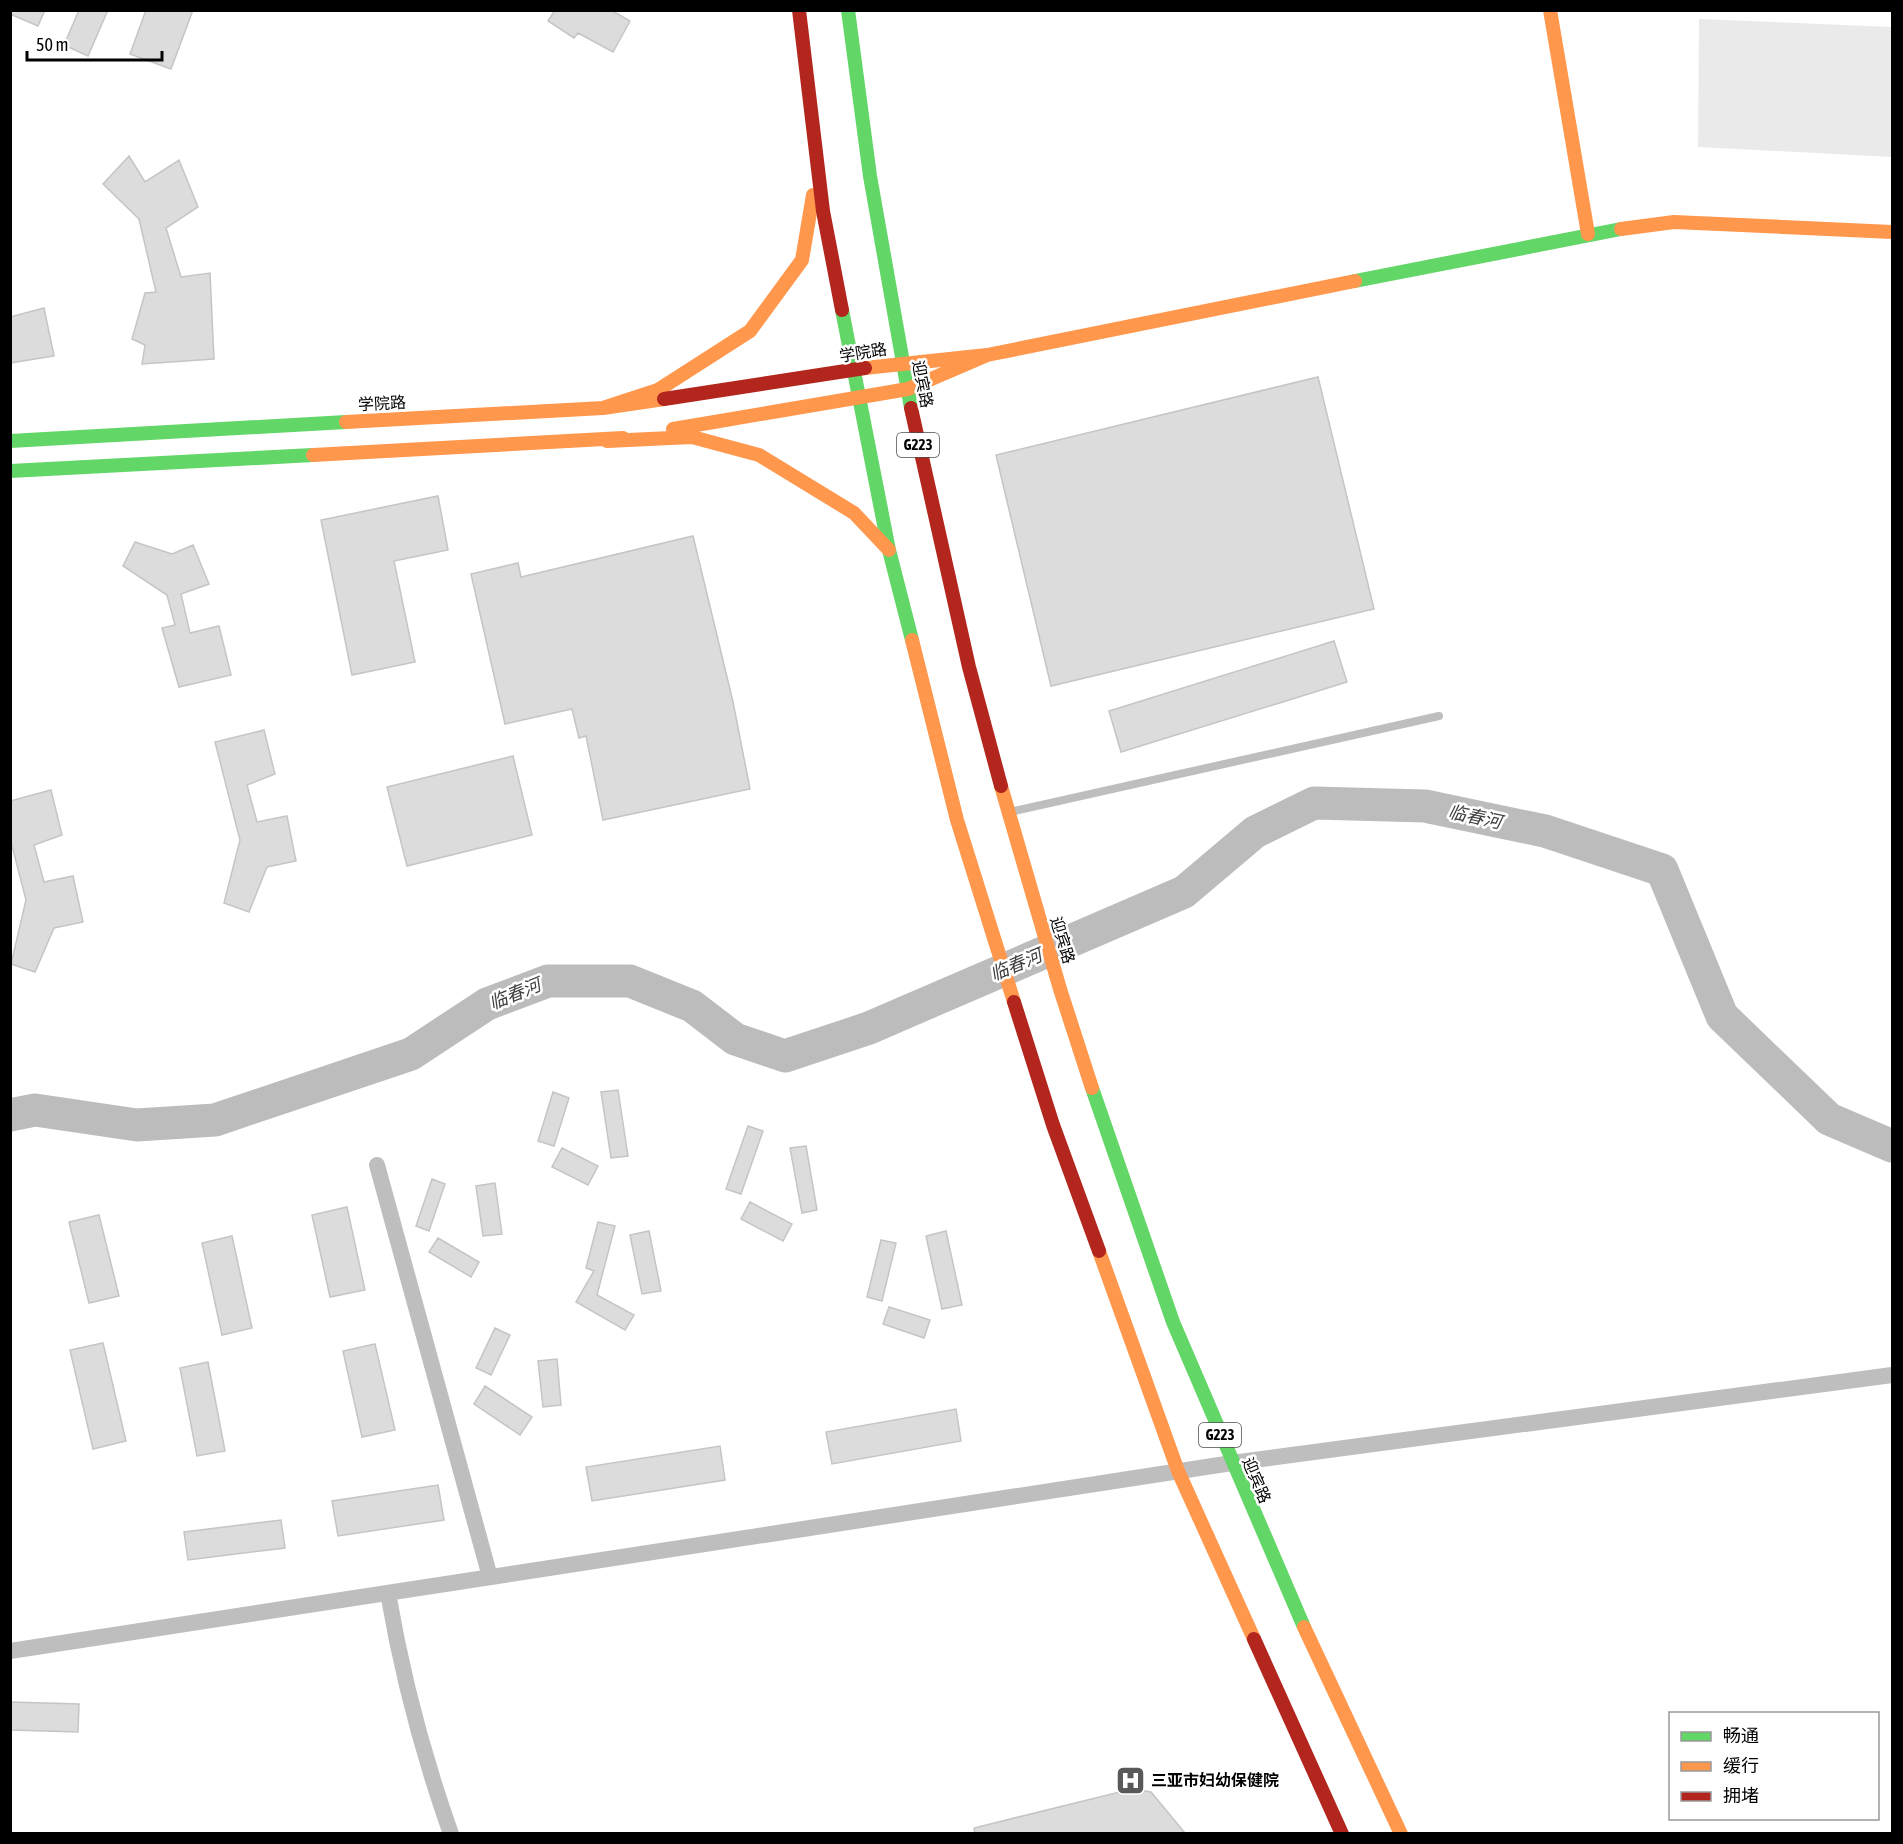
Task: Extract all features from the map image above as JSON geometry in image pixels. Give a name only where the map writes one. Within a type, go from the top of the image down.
[{"type":"main road","points":[[799,10],[823,211],[859,398],[889,550],[957,820],[1053,1125],[1178,1471],[1342,1833]]},
{"type":"main road","name":"迎宾路","points":[[848,10],[873,204],[923,472],[976,700],[1024,871],[1072,1025],[1168,1309],[1308,1641],[1401,1833]]},
{"type":"main road","points":[[1550,10],[1588,234]]},
{"type":"main road","points":[[603,408],[658,390],[750,331],[802,260],[817,165]]},
{"type":"main road","points":[[607,441],[908,389],[987,355],[1588,234],[1674,222],[1893,232]]},
{"type":"main road","name":"学院路","points":[[10,441],[603,408],[903,362],[987,355]]},
{"type":"main road","points":[[10,471],[692,437],[759,455],[854,513],[889,550]]},
{"type":"street","points":[[376,1166],[490,1577]]},
{"type":"street","points":[[10,1651],[1232,1463],[1893,1375]]},
{"type":"street","points":[[388,1593],[401,1667],[451,1833]]},
{"type":"lane","points":[[1007,812],[1439,716]]},
{"type":"shaded area","points":[[1699,19],[1892,27],[1892,157],[1698,147]]},
{"type":"building","points":[[10,10],[45,10],[38,26],[10,14]]},
{"type":"building","points":[[79,10],[108,10],[88,56],[64,45]]},
{"type":"building","points":[[146,10],[193,10],[171,69],[130,54]]},
{"type":"building","points":[[555,10],[611,10],[630,21],[613,52],[578,33],[574,38],[548,21]]},
{"type":"building","points":[[129,156],[145,182],[179,160],[198,207],[166,228],[181,277],[210,273],[214,359],[142,364],[145,345],[132,339],[145,293],[156,292],[139,219],[103,184]]},
{"type":"building","points":[[44,308],[54,356],[10,363],[10,317]]},
{"type":"building","points":[[1318,377],[1374,609],[1051,686],[996,455]]},
{"type":"building","points":[[438,496],[448,550],[394,561],[415,662],[352,675],[321,520]]},
{"type":"building","points":[[693,536],[733,702],[750,789],[603,820],[586,736],[579,738],[572,709],[505,724],[471,574],[518,563],[521,577]]},
{"type":"building","points":[[135,542],[172,554],[193,545],[209,584],[181,594],[190,633],[219,626],[231,675],[179,687],[162,628],[175,625],[167,595],[123,566]]},
{"type":"building","points":[[1334,641],[1347,682],[1121,752],[1109,711]]},
{"type":"building","points":[[264,730],[275,774],[247,785],[257,822],[287,816],[296,861],[267,867],[249,912],[224,903],[240,840],[215,742]]},
{"type":"building","points":[[513,756],[532,835],[407,866],[387,787]]},
{"type":"building","points":[[51,790],[62,835],[34,845],[44,882],[73,876],[83,922],[54,928],[35,972],[11,964],[26,900],[10,838],[10,801]]},
{"type":"building","points":[[618,1090],[628,1156],[611,1158],[601,1092]]},
{"type":"building","points":[[553,1092],[569,1098],[554,1146],[538,1141]]},
{"type":"building","points":[[748,1126],[763,1131],[741,1194],[726,1189]]},
{"type":"building","points":[[806,1146],[817,1210],[802,1213],[790,1148]]},
{"type":"building","points":[[562,1148],[598,1166],[588,1185],[552,1167]]},
{"type":"building","points":[[432,1179],[445,1184],[429,1231],[416,1226]]},
{"type":"building","points":[[495,1183],[502,1234],[483,1236],[476,1186]]},
{"type":"building","points":[[750,1202],[792,1224],[783,1241],[741,1219]]},
{"type":"building","points":[[347,1207],[365,1290],[330,1297],[312,1215]]},
{"type":"building","points":[[99,1215],[119,1296],[89,1303],[69,1222]]},
{"type":"building","points":[[598,1222],[615,1226],[597,1295],[634,1315],[625,1330],[576,1302],[594,1271],[586,1268]]},
{"type":"building","points":[[649,1231],[661,1291],[642,1294],[630,1235]]},
{"type":"building","points":[[946,1231],[962,1305],[942,1309],[926,1236]]},
{"type":"building","points":[[232,1236],[252,1328],[222,1335],[202,1243]]},
{"type":"building","points":[[438,1238],[479,1262],[471,1277],[429,1252]]},
{"type":"building","points":[[881,1240],[896,1243],[882,1301],[867,1297]]},
{"type":"building","points":[[889,1307],[930,1320],[924,1338],[883,1324]]},
{"type":"building","points":[[495,1328],[510,1335],[491,1375],[476,1368]]},
{"type":"building","points":[[103,1343],[126,1441],[93,1449],[70,1350]]},
{"type":"building","points":[[375,1344],[395,1430],[362,1437],[343,1351]]},
{"type":"building","points":[[557,1359],[561,1405],[543,1407],[538,1361]]},
{"type":"building","points":[[208,1362],[225,1451],[197,1456],[180,1368]]},
{"type":"building","points":[[485,1386],[532,1417],[520,1435],[474,1404]]},
{"type":"building","points":[[956,1409],[961,1441],[832,1464],[826,1432]]},
{"type":"building","points":[[720,1446],[725,1480],[592,1501],[586,1467]]},
{"type":"building","points":[[438,1485],[444,1520],[338,1536],[332,1501]]},
{"type":"building","points":[[281,1520],[285,1548],[188,1560],[184,1532]]},
{"type":"building","points":[[10,1702],[79,1704],[78,1732],[10,1730]]},
{"type":"building","points":[[1132,1789],[1151,1792],[1185,1833],[975,1833],[974,1828]]},
{"type":"waterway","name":"临春河","points":[[10,1115],[35,1110],[137,1125],[215,1120],[411,1054],[487,1004],[548,981],[630,981],[692,1006],[735,1039],[785,1056],[869,1028],[1184,892],[1255,832],[1314,803],[1425,806],[1545,831],[1662,870],[1722,1016],[1829,1119],[1892,1146]]},
{"type":"traffic: fast","points":[[848,10],[870,176],[911,408]]},
{"type":"traffic: fast","points":[[1355,281],[1621,229]]},
{"type":"traffic: fast","points":[[842,310],[889,550],[912,640]]},
{"type":"traffic: fast","points":[[10,441],[346,422]]},
{"type":"traffic: fast","points":[[10,471],[313,455]]},
{"type":"traffic: fast","points":[[1092,1088],[1173,1322],[1304,1627]]},
{"type":"traffic: slow","points":[[1550,10],[1588,234]]},
{"type":"traffic: slow","points":[[603,408],[658,390],[750,331],[802,260],[813,195]]},
{"type":"traffic: slow","points":[[1621,229],[1674,222],[1892,232]]},
{"type":"traffic: slow","points":[[987,355],[1355,281]]},
{"type":"traffic: slow","points":[[673,429],[908,389],[987,355],[865,368]]},
{"type":"traffic: slow","points":[[346,422],[603,408],[664,399]]},
{"type":"traffic: slow","points":[[607,441],[692,437],[759,455],[854,513],[889,550]]},
{"type":"traffic: slow","points":[[313,455],[623,438]]},
{"type":"traffic: slow","points":[[912,640],[957,820],[1014,1002]]},
{"type":"traffic: slow","points":[[1001,786],[1060,989],[1092,1088]]},
{"type":"traffic: slow","points":[[1099,1251],[1178,1471],[1254,1639]]},
{"type":"traffic: slow","points":[[1304,1627],[1401,1834]]},
{"type":"traffic: jam","points":[[799,10],[823,211],[842,310]]},
{"type":"traffic: jam","points":[[664,399],[865,368]]},
{"type":"traffic: jam","points":[[911,408],[969,667],[1001,786]]},
{"type":"traffic: jam","points":[[1014,1002],[1053,1125],[1099,1251]]},
{"type":"traffic: jam","points":[[1254,1639],[1342,1834]]},
{"type":"place","name":"三亚市妇幼保健院","points":[[1130,1780]]}]
